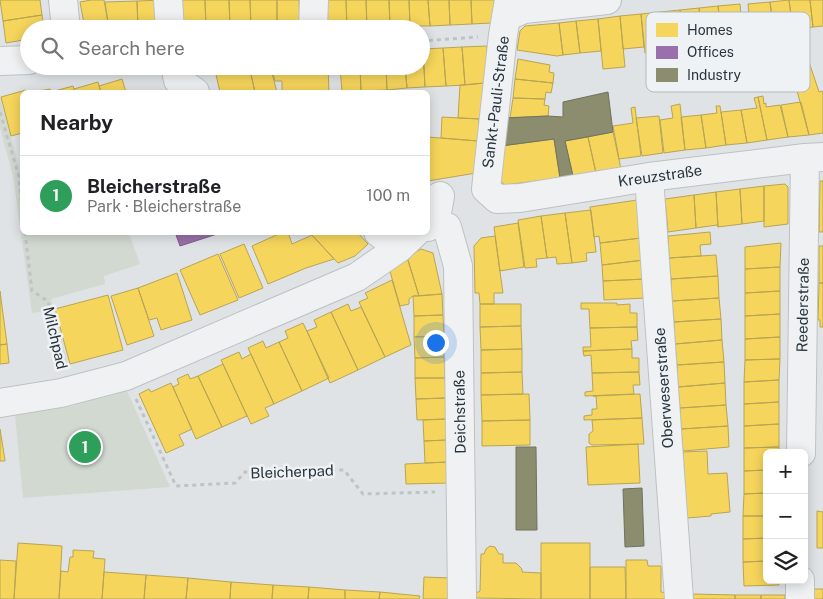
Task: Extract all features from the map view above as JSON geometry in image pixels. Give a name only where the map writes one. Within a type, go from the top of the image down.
[{"type":"street","points":[[62,0],[65,20]]},
{"type":"street","points":[[168,0],[169,20]]},
{"type":"street","points":[[313,20],[314,0]]},
{"type":"street","points":[[506,18],[524,9],[607,0]]},
{"type":"street","name":"Sankt-Pauli-Straße","points":[[497,199],[486,189],[506,18]]},
{"type":"street","points":[[0,61],[20,60]]},
{"type":"street","points":[[177,75],[178,80],[192,90]]},
{"type":"street","name":"Kreuzstraße","points":[[497,199],[520,198],[649,177],[814,158]]},
{"type":"street","name":"Reederstraße","points":[[802,449],[814,158]]},
{"type":"street","name":"Oberweserstraße","points":[[649,177],[679,599]]},
{"type":"street","points":[[430,212],[440,196]]},
{"type":"street","points":[[0,403],[61,393],[126,376],[357,277],[413,235]]},
{"type":"street","name":"Deichstraße","points":[[421,235],[458,266],[462,599]]},
{"type":"street","points":[[800,584],[800,599]]},
{"type":"path","points":[[430,39],[506,18]]},
{"type":"path","points":[[0,112],[20,174]]},
{"type":"path","name":"Milchpad","points":[[25,235],[32,291],[48,301],[65,369],[61,393]]},
{"type":"path","name":"Bleicherpad","points":[[126,376],[176,486],[235,483],[245,472],[344,470],[363,494],[461,492]]},
{"type":"shaded area","points":[[0,97],[20,170],[20,226],[13,176],[0,128]]},
{"type":"shaded area","points":[[21,235],[130,235],[140,264],[104,276],[105,284],[51,299],[69,368],[61,370],[47,311],[32,313]]},
{"type":"shaded area","points":[[127,391],[170,487],[23,498],[15,415],[69,407]]},
{"type":"building: Homes","points":[[0,0],[40,0],[42,15],[3,21]]},
{"type":"building: Homes","points":[[104,0],[107,20],[83,20],[80,2]]},
{"type":"building: Homes","points":[[162,0],[163,20],[138,20],[137,1]]},
{"type":"building: Homes","points":[[172,0],[205,0],[206,20],[173,20]]},
{"type":"building: Homes","points":[[205,0],[229,0],[230,20],[206,20]]},
{"type":"building: Homes","points":[[229,0],[250,0],[251,20],[230,20]]},
{"type":"building: Homes","points":[[250,0],[277,0],[277,20],[251,20]]},
{"type":"building: Homes","points":[[277,0],[299,0],[300,20],[277,20]]},
{"type":"building: Homes","points":[[325,0],[346,0],[347,20],[326,20]]},
{"type":"building: Homes","points":[[346,0],[366,0],[367,20],[347,20]]},
{"type":"building: Homes","points":[[366,0],[389,0],[390,20],[367,20]]},
{"type":"building: Homes","points":[[389,0],[409,0],[410,20],[390,20]]},
{"type":"building: Homes","points":[[409,0],[428,0],[430,20],[410,20]]},
{"type":"building: Homes","points":[[428,0],[449,0],[450,25],[430,26]]},
{"type":"building: Homes","points":[[449,0],[471,0],[472,24],[450,25]]},
{"type":"building: Homes","points":[[471,0],[495,0],[491,23],[472,24]]},
{"type":"building: Homes","points":[[789,0],[791,12],[771,12],[770,2]]},
{"type":"building: Homes","points":[[789,0],[810,0],[813,27],[810,27],[810,12],[791,12]]},
{"type":"building: Homes","points":[[810,0],[823,0],[823,26],[813,27]]},
{"type":"building: Homes","points":[[137,1],[138,20],[108,20],[105,2]]},
{"type":"building: Homes","points":[[770,2],[771,12],[749,12],[748,4]]},
{"type":"building: Homes","points":[[740,4],[741,12],[719,12],[718,6]]},
{"type":"building: Homes","points":[[718,6],[719,12],[699,12],[699,8]]},
{"type":"building: Homes","points":[[699,8],[699,12],[680,12],[680,10]]},
{"type":"building: Homes","points":[[680,10],[680,12],[660,12]]},
{"type":"building: Homes","points":[[646,13],[646,53],[645,53],[641,14]]},
{"type":"building: Homes","points":[[641,14],[644,47],[623,49],[620,16]]},
{"type":"building: Homes","points":[[42,15],[43,20],[20,20],[20,41],[6,43],[3,21]]},
{"type":"building: Homes","points":[[620,16],[625,67],[603,69],[598,19]]},
{"type":"building: Homes","points":[[598,19],[601,51],[580,53],[576,21]]},
{"type":"building: Homes","points":[[576,21],[580,53],[563,55],[559,23]]},
{"type":"building: Homes","points":[[559,23],[563,55],[557,56],[517,50],[520,31],[525,26]]},
{"type":"building: Homes","points":[[487,46],[485,83],[465,85],[462,47]]},
{"type":"building: Homes","points":[[462,47],[465,85],[446,86],[443,48]]},
{"type":"building: Homes","points":[[443,48],[446,86],[425,87],[424,75],[430,75],[430,49]]},
{"type":"building: Homes","points":[[518,59],[550,65],[549,72],[554,73],[553,83],[515,79]]},
{"type":"building: Homes","points":[[810,65],[819,92],[823,91],[823,133],[809,135],[797,92],[810,92]]},
{"type":"building: Homes","points":[[216,75],[251,75],[255,90],[220,90]]},
{"type":"building: Homes","points":[[251,75],[272,75],[276,90],[255,90]]},
{"type":"building: Homes","points":[[273,75],[328,75],[329,90],[282,90],[282,81],[275,81]]},
{"type":"building: Homes","points":[[341,75],[360,75],[361,90],[342,90]]},
{"type":"building: Homes","points":[[360,75],[386,75],[387,90],[361,90]]},
{"type":"building: Homes","points":[[386,75],[406,75],[407,88],[387,90]]},
{"type":"building: Homes","points":[[406,75],[424,75],[425,87],[407,88]]},
{"type":"building: Homes","points":[[122,79],[125,90],[100,90],[99,86]]},
{"type":"building: Homes","points":[[515,79],[553,83],[551,93],[546,92],[545,99],[513,98]]},
{"type":"building: Homes","points":[[98,82],[100,90],[74,90]]},
{"type":"building: Homes","points":[[485,83],[483,119],[458,118],[460,85]]},
{"type":"building: Homes","points":[[73,86],[74,90],[58,90]]},
{"type":"building: Homes","points":[[20,92],[20,134],[11,136],[1,97]]},
{"type":"building: Homes","points":[[763,96],[766,107],[780,105],[788,137],[767,140],[758,97]]},
{"type":"building: Homes","points":[[758,97],[767,140],[747,143],[741,110],[757,108],[754,98]]},
{"type":"building: Homes","points":[[513,98],[545,99],[544,105],[549,106],[548,116],[510,118]]},
{"type":"building: Homes","points":[[801,102],[809,135],[788,137],[781,105]]},
{"type":"building: Homes","points":[[680,104],[685,150],[664,153],[660,120],[673,118],[671,106]]},
{"type":"building: Homes","points":[[716,106],[720,106],[726,145],[706,148],[701,115],[717,113]]},
{"type":"building: Homes","points":[[635,107],[641,156],[619,159],[613,126],[633,123],[631,108]]},
{"type":"building: Homes","points":[[741,110],[747,143],[726,145],[721,112]]},
{"type":"building: Homes","points":[[701,115],[706,148],[685,150],[681,117]]},
{"type":"building: Homes","points":[[659,116],[663,153],[642,156],[636,118]]},
{"type":"building: Homes","points":[[442,117],[479,119],[478,141],[441,138]]},
{"type":"building: Homes","points":[[613,132],[621,169],[596,173],[588,137]]},
{"type":"building: Homes","points":[[430,137],[478,141],[476,173],[430,181]]},
{"type":"building: Homes","points":[[588,137],[596,173],[573,176],[565,141]]},
{"type":"building: Homes","points":[[554,139],[560,178],[505,185],[500,181],[501,146]]},
{"type":"building: Homes","points":[[820,181],[823,181],[823,232],[819,232]]},
{"type":"building: Homes","points":[[785,184],[788,187],[788,224],[764,227],[764,186]]},
{"type":"building: Homes","points":[[764,186],[764,221],[742,224],[740,189]]},
{"type":"building: Homes","points":[[740,189],[742,224],[718,227],[716,192]]},
{"type":"building: Homes","points":[[716,192],[718,227],[717,225],[696,228],[694,195]]},
{"type":"building: Homes","points":[[694,195],[696,228],[668,232],[665,199]]},
{"type":"building: Homes","points":[[637,200],[641,238],[600,243],[599,236],[594,237],[590,207]]},
{"type":"building: Homes","points":[[591,210],[596,252],[586,253],[587,261],[572,263],[565,213]]},
{"type":"building: Homes","points":[[565,213],[572,263],[557,264],[556,257],[547,258],[541,216]]},
{"type":"building: Homes","points":[[541,216],[547,258],[536,259],[537,267],[525,268],[518,220]]},
{"type":"building: Homes","points":[[518,223],[524,267],[500,271],[494,227]]},
{"type":"building: Homes","points":[[710,232],[711,244],[700,245],[701,256],[669,258],[668,236]]},
{"type":"building: Homes","points":[[276,235],[289,235],[292,244],[312,235],[334,259],[306,268],[268,284],[252,246]]},
{"type":"building: Homes","points":[[312,235],[360,235],[368,244],[355,256],[338,263]]},
{"type":"building: Homes","points":[[495,236],[503,293],[494,293],[494,304],[480,304],[479,293],[475,293],[474,246],[481,238]]},
{"type":"building: Homes","points":[[641,238],[644,260],[602,265],[600,243]]},
{"type":"building: Homes","points":[[781,243],[780,267],[745,269],[745,247]]},
{"type":"building: Homes","points":[[244,244],[263,288],[239,298],[220,254]]},
{"type":"building: Homes","points":[[819,246],[823,246],[823,283],[819,283]]},
{"type":"building: Homes","points":[[421,249],[433,253],[442,294],[419,296],[407,257]]},
{"type":"building: Homes","points":[[218,254],[238,300],[200,315],[180,270]]},
{"type":"building: Homes","points":[[716,255],[718,276],[671,279],[669,258]]},
{"type":"building: Homes","points":[[407,257],[419,296],[413,296],[409,299],[409,304],[400,306],[389,268]]},
{"type":"building: Homes","points":[[644,260],[645,279],[603,281],[602,265]]},
{"type":"building: Homes","points":[[780,267],[780,291],[745,293],[745,269]]},
{"type":"building: Homes","points":[[177,273],[192,320],[161,330],[157,318],[149,320],[138,288]]},
{"type":"building: Homes","points":[[718,276],[719,298],[672,301],[671,279]]},
{"type":"building: Homes","points":[[645,279],[646,298],[604,300],[603,281]]},
{"type":"building: Homes","points":[[392,280],[411,345],[385,357],[359,302],[368,298],[365,293]]},
{"type":"building: Homes","points":[[819,283],[823,283],[823,327],[820,327],[820,320],[818,320]]},
{"type":"building: Homes","points":[[138,288],[154,336],[127,345],[111,296]]},
{"type":"building: Homes","points":[[0,291],[7,344],[0,345]]},
{"type":"building: Homes","points":[[780,291],[780,314],[745,316],[745,293]]},
{"type":"building: Homes","points":[[442,294],[443,315],[414,316],[413,296]]},
{"type":"building: Homes","points":[[108,295],[123,350],[70,364],[55,309]]},
{"type":"building: Homes","points":[[719,298],[721,319],[674,322],[672,301]]},
{"type":"building: Homes","points":[[581,303],[630,304],[630,313],[637,313],[637,327],[590,328],[589,309],[581,309]]},
{"type":"building: Homes","points":[[348,304],[351,311],[361,307],[385,357],[358,370],[331,312]]},
{"type":"building: Homes","points":[[480,304],[521,304],[521,326],[480,327]]},
{"type":"building: Homes","points":[[331,312],[358,370],[330,383],[307,331],[317,327],[314,320]]},
{"type":"building: Homes","points":[[780,314],[780,337],[745,339],[745,316]]},
{"type":"building: Homes","points":[[443,315],[444,336],[414,337],[414,316]]},
{"type":"building: Homes","points":[[721,319],[722,340],[675,344],[674,322]]},
{"type":"building: Homes","points":[[303,323],[329,378],[302,391],[279,342],[288,338],[285,331]]},
{"type":"building: Homes","points":[[521,326],[522,349],[481,350],[480,327]]},
{"type":"building: Homes","points":[[637,327],[638,340],[631,341],[632,349],[583,351],[583,347],[591,347],[590,328]]},
{"type":"building: Homes","points":[[444,336],[444,357],[415,358],[414,337]]},
{"type":"building: Homes","points":[[780,337],[780,359],[745,360],[745,339]]},
{"type":"building: Homes","points":[[722,340],[724,362],[677,365],[675,344]]},
{"type":"building: Homes","points":[[263,341],[266,348],[279,342],[302,391],[274,404],[248,348]]},
{"type":"building: Homes","points":[[7,344],[9,363],[0,364],[0,345]]},
{"type":"building: Homes","points":[[522,349],[522,372],[481,373],[481,350]]},
{"type":"building: Homes","points":[[632,349],[632,358],[639,358],[639,372],[592,373],[591,355],[584,356],[583,351]]},
{"type":"building: Homes","points":[[239,352],[242,359],[251,354],[274,404],[265,408],[269,416],[251,424],[221,360]]},
{"type":"building: Homes","points":[[444,357],[445,378],[415,378],[415,358]]},
{"type":"building: Homes","points":[[780,359],[779,380],[744,382],[745,360]]},
{"type":"building: Homes","points":[[724,362],[725,383],[678,387],[677,365]]},
{"type":"building: Homes","points":[[223,364],[247,416],[222,427],[198,376]]},
{"type":"building: Homes","points":[[522,372],[523,394],[481,395],[481,373]]},
{"type":"building: Homes","points":[[639,372],[640,385],[633,385],[634,394],[585,396],[585,392],[593,391],[592,373]]},
{"type":"building: Homes","points":[[188,374],[190,379],[198,376],[222,427],[196,439],[173,387],[179,384],[177,379]]},
{"type":"building: Homes","points":[[415,378],[445,378],[446,398],[416,399]]},
{"type":"building: Homes","points":[[779,380],[779,402],[744,404],[744,382]]},
{"type":"building: Homes","points":[[171,383],[192,429],[179,435],[184,445],[166,453],[139,394],[149,389],[151,392]]},
{"type":"building: Homes","points":[[725,383],[726,405],[680,408],[678,387]]},
{"type":"building: Homes","points":[[529,394],[530,420],[482,421],[481,395]]},
{"type":"building: Homes","points":[[640,394],[642,418],[584,420],[584,416],[592,415],[592,409],[597,409],[596,396],[593,396]]},
{"type":"building: Homes","points":[[446,398],[446,419],[417,420],[416,399]]},
{"type":"building: Homes","points":[[779,402],[779,424],[744,426],[744,404]]},
{"type":"building: Homes","points":[[726,405],[728,426],[681,429],[680,408]]},
{"type":"building: Homes","points":[[642,418],[644,444],[592,445],[589,443],[589,434],[593,431],[592,420]]},
{"type":"building: Homes","points":[[446,419],[447,440],[424,441],[423,420]]},
{"type":"building: Homes","points":[[530,420],[530,445],[482,446],[482,421]]},
{"type":"building: Homes","points":[[779,424],[779,447],[744,448],[744,426]]},
{"type":"building: Homes","points":[[728,426],[729,447],[683,451],[681,429]]},
{"type":"building: Homes","points":[[0,429],[5,460],[5,461],[0,461]]},
{"type":"building: Homes","points":[[447,440],[448,462],[425,463],[424,441]]},
{"type":"building: Homes","points":[[638,444],[640,483],[588,485],[586,447]]},
{"type":"building: Homes","points":[[779,447],[779,449],[763,449],[763,470],[744,471],[744,448]]},
{"type":"building: Homes","points":[[707,451],[708,474],[727,473],[730,512],[687,518],[683,452]]},
{"type":"building: Homes","points":[[448,462],[449,483],[406,484],[405,464]]},
{"type":"building: Homes","points":[[763,470],[763,493],[744,494],[744,471]]},
{"type":"building: Homes","points":[[763,493],[763,516],[743,516],[744,494]]},
{"type":"building: Homes","points":[[817,511],[823,512],[823,548],[817,548]]},
{"type":"building: Homes","points":[[743,516],[763,516],[763,538],[743,539]]},
{"type":"building: Homes","points":[[763,538],[763,561],[743,562],[743,539]]},
{"type":"building: Homes","points":[[18,543],[62,546],[59,599],[14,599]]},
{"type":"building: Homes","points":[[541,543],[590,543],[590,599],[541,599]]},
{"type":"building: Homes","points":[[490,546],[495,547],[499,554],[503,554],[503,563],[516,563],[522,569],[522,572],[541,573],[541,599],[476,598],[476,593],[480,591],[481,554],[484,554]]},
{"type":"building: Homes","points":[[73,550],[94,551],[93,558],[105,559],[102,599],[59,599],[61,571],[68,572],[70,557],[73,557]]},
{"type":"building: Homes","points":[[0,560],[16,561],[14,599],[0,599]]},
{"type":"building: Homes","points":[[626,560],[647,560],[648,566],[661,566],[661,592],[666,593],[666,599],[626,599]]},
{"type":"building: Homes","points":[[763,561],[763,584],[779,585],[744,586],[743,562]]},
{"type":"building: Homes","points":[[590,567],[625,567],[626,599],[590,599]]},
{"type":"building: Homes","points":[[104,572],[146,575],[144,599],[102,599]]},
{"type":"building: Homes","points":[[146,575],[188,578],[186,599],[144,599]]},
{"type":"building: Homes","points":[[424,577],[451,578],[449,599],[423,599]]},
{"type":"building: Homes","points":[[188,578],[231,582],[230,599],[186,599]]},
{"type":"building: Homes","points":[[231,582],[273,585],[272,599],[230,599]]},
{"type":"building: Homes","points":[[273,585],[309,587],[308,599],[272,599]]},
{"type":"building: Homes","points":[[309,587],[345,590],[345,599],[308,599]]},
{"type":"building: Homes","points":[[813,589],[823,589],[823,599],[813,599]]},
{"type":"building: Homes","points":[[345,590],[380,592],[379,599],[345,599]]},
{"type":"building: Homes","points":[[380,592],[420,596],[419,599],[379,599]]},
{"type":"building: Homes","points":[[693,594],[735,595],[735,599],[693,599]]},
{"type":"building: Homes","points":[[735,595],[761,595],[761,599],[735,599]]},
{"type":"building: Homes","points":[[761,595],[785,595],[785,599],[761,599]]},
{"type":"building: Offices","points":[[176,235],[214,235],[180,246]]},
{"type":"building: Industry","points":[[608,92],[613,132],[565,141],[573,176],[560,178],[554,139],[501,146],[503,118],[563,117],[563,102]]},
{"type":"building: Industry","points":[[516,447],[536,447],[537,530],[516,530]]},
{"type":"building: Industry","points":[[642,488],[644,546],[625,547],[623,489]]},
{"type":"place","name":"Bleicherstraße","points":[[85,447]]}]
